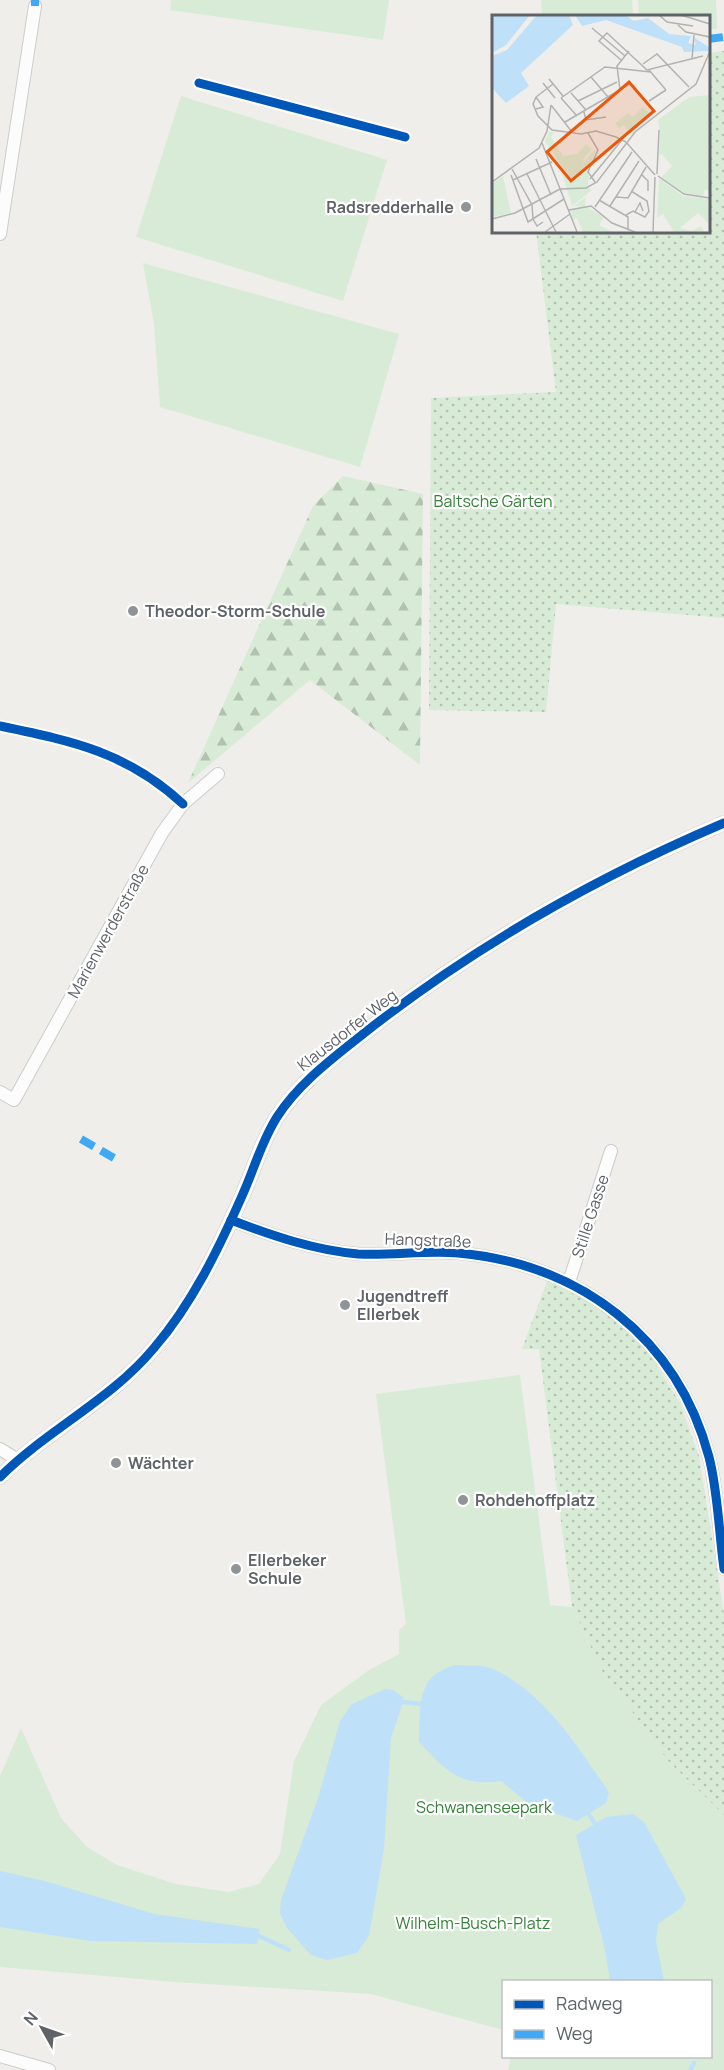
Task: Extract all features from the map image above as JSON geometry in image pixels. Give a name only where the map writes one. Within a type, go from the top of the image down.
[{"type":"street","points":[[0,234],[35,6]]},
{"type":"street","name":"Marienwerderstraße","points":[[0,1092],[14,1100],[162,833],[183,804],[218,774]]},
{"type":"street","name":"Klausdorfer Weg","points":[[0,1477],[18,1460],[123,1379],[154,1348],[201,1279],[231,1220],[264,1141],[277,1118],[302,1085],[343,1050],[446,974],[562,903],[634,865],[724,824]]},
{"type":"street","name":"Stille Gasse","points":[[569,1282],[611,1151]]},
{"type":"street","name":"Hangstraße","points":[[231,1220],[301,1245],[359,1254],[458,1252],[526,1265],[569,1282],[604,1302],[634,1327],[660,1356],[689,1402],[709,1457],[724,1569]]},
{"type":"street","points":[[0,1449],[18,1460]]},
{"type":"street","points":[[0,2056],[48,2070]]},
{"type":"green space","points":[[171,0],[389,0],[383,40],[170,10]]},
{"type":"green space","points":[[541,0],[632,0],[633,15],[542,15]]},
{"type":"green space","points":[[638,0],[716,0],[717,29],[709,29],[709,15],[639,15]]},
{"type":"green space","name":"Baltsche Gärten","points":[[724,51],[724,618],[556,604],[546,712],[429,710],[431,398],[556,392],[536,232],[709,232],[709,53]]},
{"type":"green space","points":[[181,96],[387,160],[343,301],[136,237]]},
{"type":"green space","points":[[143,263],[399,334],[360,467],[160,407],[154,324]]},
{"type":"green space","points":[[343,476],[423,494],[420,765],[310,680],[188,783],[313,506]]},
{"type":"green space","points":[[547,1281],[596,1304],[647,1350],[680,1403],[699,1456],[724,1614],[724,1815],[668,1761],[602,1671],[572,1607],[539,1349],[522,1349]]},
{"type":"green space","name":"Schwanenseepark","points":[[520,1375],[550,1605],[572,1607],[602,1671],[668,1761],[724,1815],[724,2070],[508,2070],[511,2058],[712,2058],[712,1980],[502,1980],[502,2030],[371,1994],[174,1982],[0,1967],[0,1776],[21,1728],[61,1818],[87,1847],[117,1865],[176,1884],[228,1892],[259,1884],[280,1854],[294,1761],[321,1705],[369,1670],[399,1654],[399,1630],[406,1624],[376,1394]]},
{"type":"water","points":[[456,1665],[489,1667],[511,1679],[544,1706],[572,1739],[609,1792],[606,1803],[577,1821],[529,1804],[501,1781],[475,1782],[464,1779],[437,1761],[419,1742],[423,1694],[433,1676]]},
{"type":"water","points":[[385,1689],[393,1690],[403,1697],[403,1702],[391,1738],[384,1849],[369,1936],[357,1953],[326,1960],[311,1955],[287,1928],[280,1913],[281,1900],[318,1798],[340,1721],[352,1704]]},
{"type":"water","points":[[633,1814],[644,1822],[686,1899],[682,1907],[658,1924],[656,1941],[664,1980],[610,1980],[605,1950],[576,1835],[606,1817]]},
{"type":"water","points":[[0,1871],[45,1881],[154,1914],[260,1929],[257,1944],[90,1941],[0,1927]]},
{"type":"waterway","points":[[403,1702],[421,1704]]},
{"type":"waterway","points":[[589,1815],[594,1822]]},
{"type":"waterway","points":[[259,1936],[289,1950]]},
{"type":"waterway","points":[[690,2070],[694,2063]]},
{"type":"marked path","points":[[35,0],[35,6]]},
{"type":"marked path","points":[[709,39],[724,37]]},
{"type":"marked path","points":[[81,1139],[114,1158]]},
{"type":"cycle path","points":[[199,83],[405,137]]},
{"type":"cycle path","points":[[0,726],[51,737],[98,751],[141,772],[183,804]]},
{"type":"cycle path","points":[[0,1477],[18,1460],[99,1399],[137,1367],[168,1331],[181,1313],[214,1255],[271,1127],[295,1093],[317,1072],[405,1002],[492,944],[629,867],[724,823]]},
{"type":"cycle path","points":[[231,1220],[294,1242],[342,1252],[358,1254],[446,1252],[502,1260],[544,1273],[583,1291],[617,1314],[648,1343],[673,1376],[694,1414],[712,1470],[724,1569]]},
{"type":"place","name":"Radsredderhalle","points":[[466,207]]},
{"type":"place","name":"Theodor-Storm-Schule","points":[[133,611]]},
{"type":"place","name":"Jugendtreff Ellerbek","points":[[345,1305]]},
{"type":"place","name":"Wächter","points":[[116,1463]]},
{"type":"place","name":"Rohdehoffplatz","points":[[463,1500]]},
{"type":"place","name":"Ellerbeker Schule","points":[[236,1569]]},
{"type":"park label","name":"Wilhelm-Busch-Platz","points":[[473,1923]]}]
